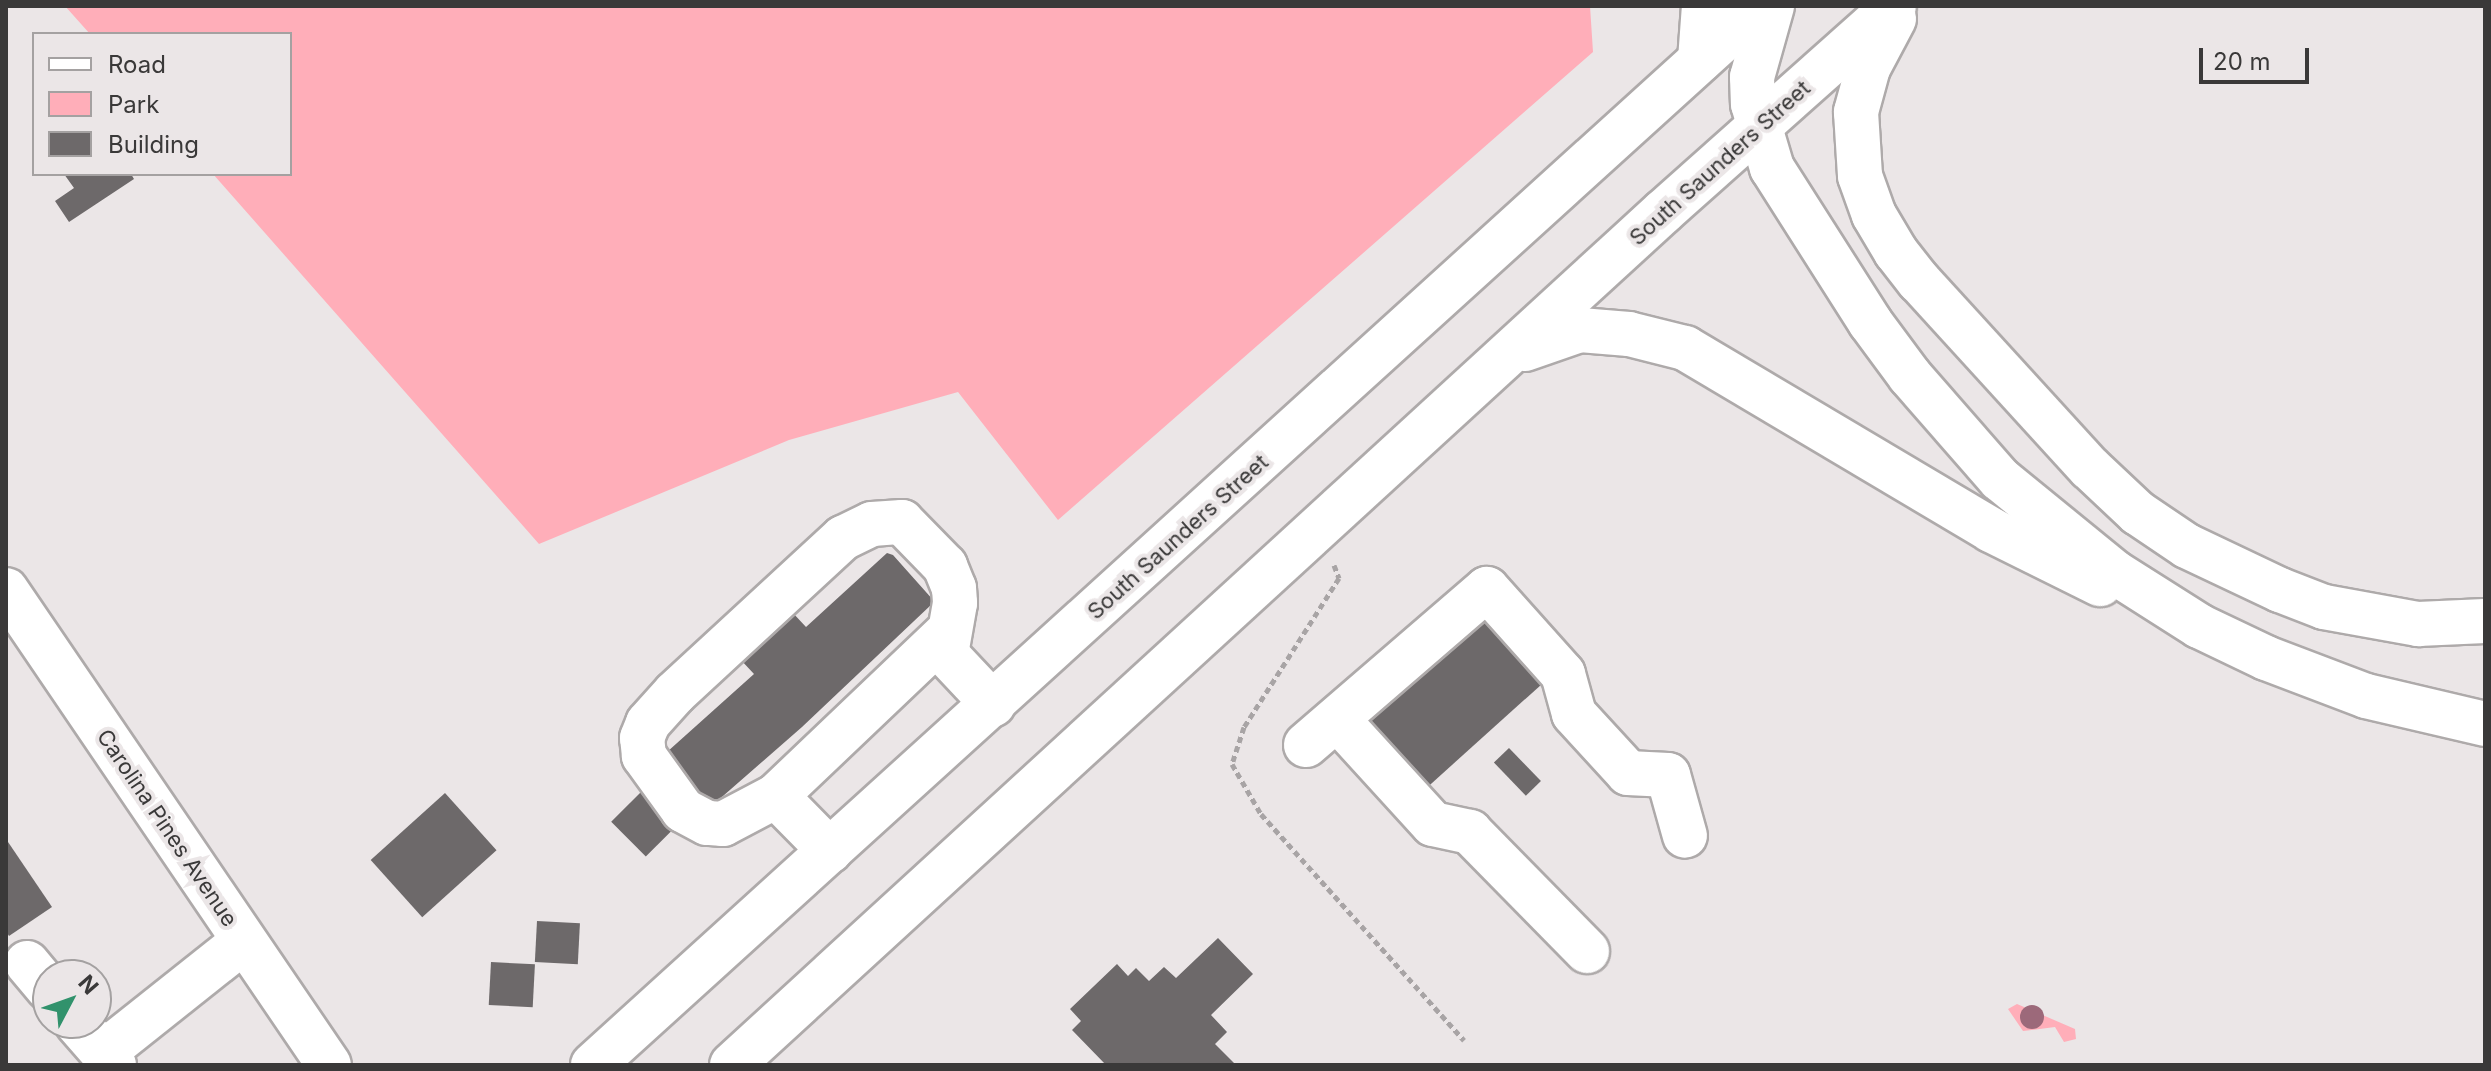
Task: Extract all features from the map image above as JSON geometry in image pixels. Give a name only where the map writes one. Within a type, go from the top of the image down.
[{"type":"main road","points":[[1700,60],[1704,6]]},
{"type":"main road","name":"South Saunders Street","points":[[593,1065],[1760,6]]},
{"type":"main road","points":[[1772,6],[1752,77],[1753,104],[1759,128],[1772,168],[1870,322],[1955,431],[2000,479],[2114,572],[2199,626]]},
{"type":"main road","name":"South Saunders Street","points":[[732,1065],[1507,355],[1894,6]]},
{"type":"main road","points":[[1902,6],[1868,68],[1856,112],[1860,176],[1874,215],[1896,252],[1919,281],[2090,468],[2138,513],[2187,546],[2280,590],[2324,607],[2418,624],[2485,621]]},
{"type":"main road","points":[[1507,355],[1580,330],[1629,334],[1685,348],[1991,530],[2092,581],[2266,658],[2366,696],[2485,724]]},
{"type":"main road","points":[[948,632],[776,796],[723,824],[707,823],[683,810],[644,756],[642,738],[648,723],[675,693],[843,538],[872,524],[902,522],[945,566],[954,588],[955,603],[946,654],[993,704]]},
{"type":"main road","points":[[1587,951],[1470,832],[1433,824],[1322,732],[1487,589],[1563,674],[1574,714],[1628,773],[1668,775],[1685,836]]},
{"type":"main road","name":"Carolina Pines Avenue","points":[[6,590],[329,1065]]},
{"type":"main road","points":[[776,796],[830,851]]},
{"type":"main road","points":[[98,1047],[244,941]]},
{"type":"path","points":[[1334,564],[1339,578],[1244,727],[1232,764],[1261,814],[1464,1040]]},
{"type":"green space","points":[[65,6],[1590,6],[1593,52],[1058,520],[958,392],[789,440],[539,544],[215,176],[292,176],[292,32],[88,32]]},
{"type":"green space","points":[[2017,1004],[2075,1029],[2076,1039],[2064,1042],[2055,1027],[2023,1031],[2008,1009]]},
{"type":"building","points":[[65,176],[132,176],[134,179],[69,222],[55,201],[74,188]]},
{"type":"building","points":[[887,553],[893,555],[934,601],[932,604],[802,727],[715,803],[708,803],[666,757],[667,752],[754,674],[740,659],[792,612],[806,627]]},
{"type":"building","points":[[1487,611],[1548,679],[1419,794],[1358,727]]},
{"type":"building","points":[[1509,748],[1541,781],[1526,796],[1494,763]]},
{"type":"building","points":[[643,790],[678,825],[646,856],[611,822]]},
{"type":"building","points":[[445,793],[497,850],[422,917],[371,860]]},
{"type":"building","points":[[6,839],[52,907],[9,936],[6,931]]},
{"type":"building","points":[[537,921],[580,923],[578,964],[535,962]]},
{"type":"building","points":[[1218,938],[1253,974],[1211,1015],[1227,1032],[1215,1044],[1236,1065],[1106,1065],[1072,1030],[1081,1021],[1070,1009],[1117,964],[1128,976],[1136,968],[1149,981],[1164,967],[1176,978]]},
{"type":"building","points":[[491,962],[535,964],[533,1007],[489,1005]]}]
